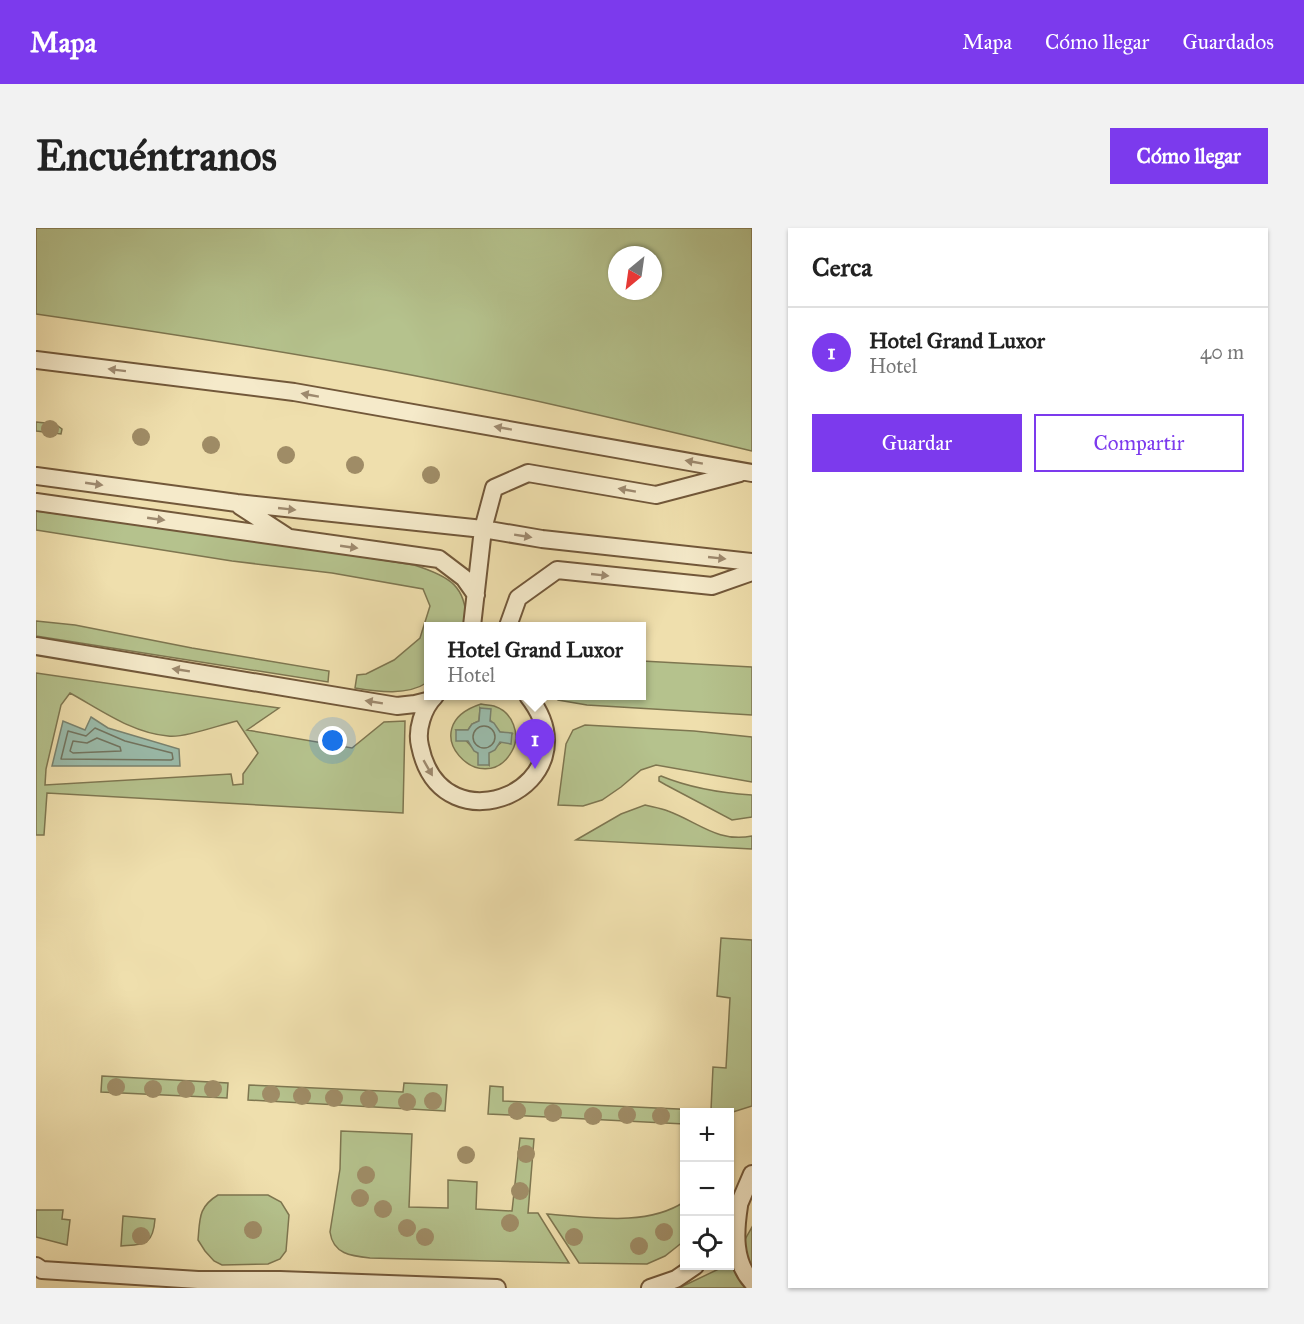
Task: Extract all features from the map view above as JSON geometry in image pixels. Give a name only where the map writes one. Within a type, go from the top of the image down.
[{"type":"lane","points":[[36,360],[294,392],[748,472]]},
{"type":"lane","points":[[36,371],[62,363]]},
{"type":"lane","points":[[473,622],[483,529],[494,488],[528,473],[656,495],[748,472]]},
{"type":"lane","points":[[36,476],[237,503],[483,529],[542,539],[752,562]]},
{"type":"lane","points":[[36,502],[439,559],[464,578],[476,595]]},
{"type":"lane","points":[[237,503],[289,538]]},
{"type":"lane","points":[[510,622],[518,598],[557,570],[712,586],[752,572]]},
{"type":"lane","points":[[36,646],[397,706],[415,705],[429,700]]},
{"type":"lane","points":[[433,700],[422,719],[418,740],[423,761],[434,780],[450,793],[471,801],[491,801],[510,796],[527,783],[539,767],[545,748],[545,727],[538,708],[531,700]]},
{"type":"lane","points":[[734,1216],[752,1174]]},
{"type":"lane","points":[[739,1206],[735,1232],[740,1264],[752,1282]]},
{"type":"lane","points":[[36,1266],[42,1270],[198,1280],[280,1280],[497,1288]]},
{"type":"lane","points":[[650,1288],[676,1279],[689,1270]]},
{"type":"green space","points":[[36,228],[752,228],[752,451],[431,379],[36,314]]},
{"type":"green space","points":[[36,422],[55,424],[62,429],[61,434],[36,431]]},
{"type":"green space","points":[[36,511],[224,535],[414,565],[437,574],[454,585],[464,601],[466,622],[425,622],[430,606],[423,589],[332,573],[232,561],[36,530]]},
{"type":"green space","points":[[36,621],[75,625],[329,671],[328,682],[36,636]]},
{"type":"green space","points":[[424,625],[424,684],[402,691],[383,692],[355,688],[357,675],[366,674],[394,660],[420,638]]},
{"type":"green space","points":[[646,661],[752,667],[752,715],[587,705],[558,700],[646,700]]},
{"type":"green space","points":[[36,673],[279,708],[247,730],[352,748],[384,722],[405,721],[403,813],[47,793],[44,835],[36,835]],"holes":[[[70,693],[129,726],[155,734],[175,736],[237,721],[258,753],[243,774],[243,784],[233,785],[231,774],[45,785],[46,769],[61,705]]]},
{"type":"green space","points":[[481,704],[494,706],[506,713],[514,725],[516,738],[512,751],[499,765],[485,769],[471,765],[459,756],[452,743],[452,728],[461,715]],"holes":[[[480,708],[500,732],[512,734],[488,753],[489,765],[456,730],[468,730],[472,724],[479,721]]]},
{"type":"green space","points":[[585,725],[694,731],[752,737],[752,782],[656,765],[641,770],[602,800],[583,806],[558,805],[566,744],[573,730]]},
{"type":"green space","points":[[661,776],[706,789],[752,795],[752,817],[732,820],[659,781]]},
{"type":"green space","points":[[645,805],[668,811],[718,834],[729,837],[752,836],[752,849],[576,840],[621,814]]},
{"type":"green space","points":[[721,938],[752,940],[752,1106],[734,1112],[734,1108],[711,1108],[713,1067],[726,1068],[730,998],[717,996]]},
{"type":"green space","points":[[102,1076],[228,1083],[227,1098],[101,1092]]},
{"type":"green space","points":[[404,1083],[447,1085],[445,1111],[248,1100],[249,1085],[403,1092]]},
{"type":"green space","points":[[490,1086],[503,1087],[503,1101],[680,1109],[680,1124],[488,1114]]},
{"type":"green space","points":[[341,1131],[412,1134],[409,1207],[448,1208],[448,1180],[477,1182],[476,1209],[512,1211],[520,1138],[534,1139],[528,1213],[538,1213],[569,1263],[370,1258],[344,1252],[335,1245],[330,1232],[340,1169]]},
{"type":"green space","points":[[218,1195],[268,1195],[281,1202],[289,1215],[286,1251],[280,1259],[268,1264],[222,1265],[214,1261],[198,1240],[203,1209]]},
{"type":"green space","points":[[680,1204],[680,1244],[665,1256],[647,1264],[579,1263],[547,1214],[636,1218],[669,1210]]},
{"type":"green space","points":[[36,1210],[63,1210],[62,1219],[70,1220],[67,1245],[36,1237]]},
{"type":"green space","points":[[123,1216],[155,1219],[152,1234],[146,1242],[121,1246]]},
{"type":"green space","points":[[752,1227],[752,1288],[679,1288],[717,1270],[734,1270],[734,1259]]},
{"type":"water","points":[[480,708],[491,709],[490,721],[500,732],[512,733],[511,744],[500,742],[495,750],[489,753],[489,765],[478,765],[478,753],[468,741],[456,741],[456,730],[468,730],[472,724],[479,721]]},
{"type":"water","points":[[91,717],[108,728],[179,749],[180,766],[52,766],[63,721],[85,730]]},
{"type":"place","name":"Hotel Grand Luxor","points":[[535,769]]}]
